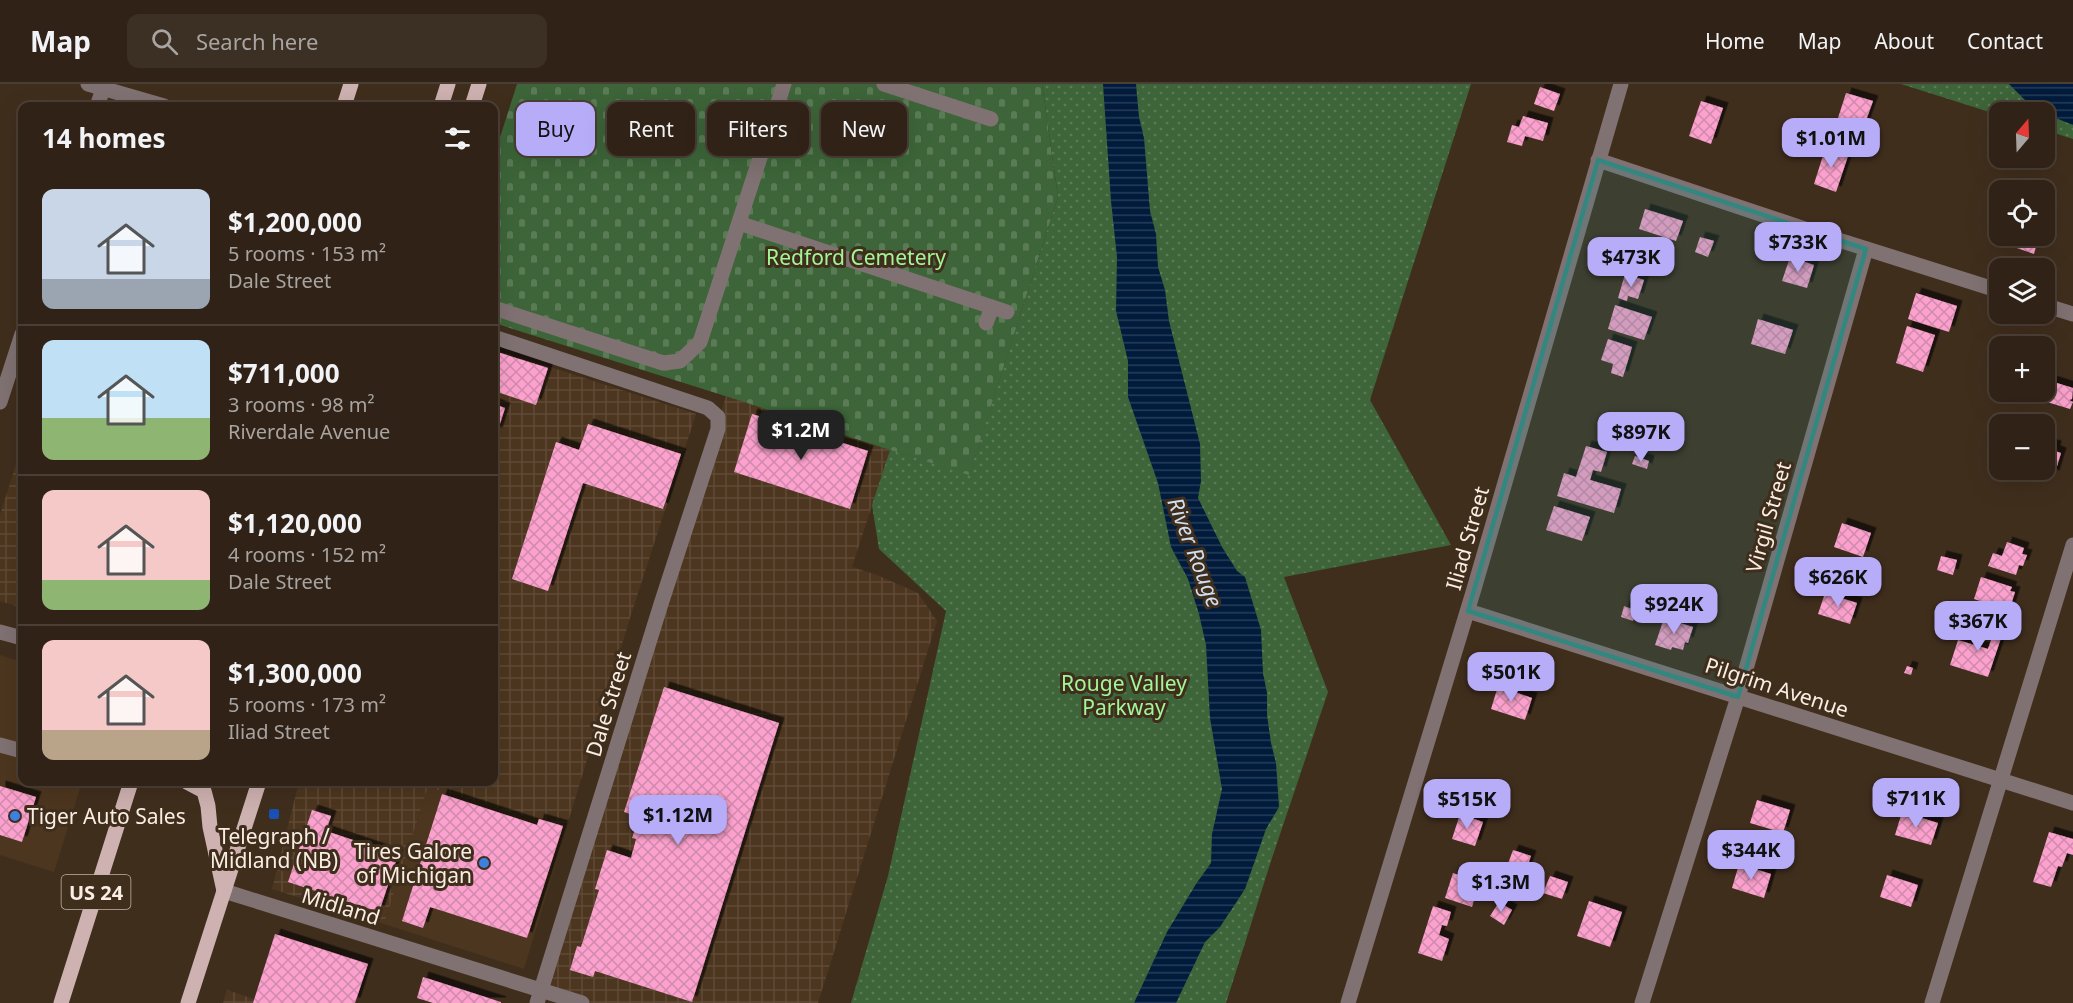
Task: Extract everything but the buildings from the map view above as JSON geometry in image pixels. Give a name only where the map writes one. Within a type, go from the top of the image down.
[{"type":"main road","points":[[345,102],[351,84]]},
{"type":"main road","points":[[442,102],[448,84]]},
{"type":"main road","points":[[473,102],[479,84]]},
{"type":"main road","name":"US 24","points":[[60,1003],[130,786]]},
{"type":"main road","points":[[195,786],[204,791],[224,891]]},
{"type":"main road","points":[[188,1003],[258,786]]},
{"type":"main road","points":[[65,1003],[67,982]]},
{"type":"street","points":[[88,84],[104,86],[149,102]]},
{"type":"street","points":[[498,309],[663,363],[680,361],[700,342],[784,84]]},
{"type":"street","points":[[884,84],[991,119]]},
{"type":"street","name":"Iliad Street","points":[[1348,1003],[1468,611],[1621,84]]},
{"type":"street","points":[[98,102],[104,86]]},
{"type":"street","points":[[1598,160],[1989,288]]},
{"type":"street","points":[[739,223],[1007,312]]},
{"type":"street","name":"Virgil Street","points":[[1642,1003],[1738,697],[1866,249]]},
{"type":"street","points":[[986,323],[992,308]]},
{"type":"street","points":[[2055,308],[2073,314]]},
{"type":"street","name":"Dale Street","points":[[498,338],[700,405],[708,408],[718,417],[718,429],[539,997]]},
{"type":"street","points":[[0,402],[18,346]]},
{"type":"street","points":[[1932,1003],[2073,545]]},
{"type":"street","name":"Pilgrim Avenue","points":[[1468,611],[2073,803]]},
{"type":"street","points":[[0,632],[18,637]]},
{"type":"street","points":[[0,745],[18,750]]},
{"type":"street","name":"Midland","points":[[224,891],[411,950],[539,997],[582,1003]]},
{"type":"highlighted area","points":[[1598,160],[1866,249],[1738,697],[1468,611]]},
{"type":"shaded area","points":[[498,350],[696,414],[629,621],[566,829],[428,787],[384,924],[272,889],[298,786],[498,786]]},
{"type":"shaded area","points":[[726,396],[890,450],[852,567],[918,593],[937,621],[818,1003],[592,1003],[545,987]]},
{"type":"shaded area","points":[[18,458],[18,607],[0,601],[0,515]]},
{"type":"shaded area","points":[[0,655],[18,661],[18,786],[81,786],[54,872],[0,855]]},
{"type":"shaded area","points":[[428,787],[566,829],[524,969],[384,924]]},
{"type":"shaded area","points":[[227,990],[266,1003],[223,1003]]},
{"type":"green space","name":"Redford Cemetery","points":[[517,84],[1042,84],[1058,197],[969,476],[498,324],[498,143]]},
{"type":"green space","name":"Rouge Valley Parkway","points":[[1042,84],[1471,84],[1370,400],[1451,545],[1284,577],[1328,692],[1226,1003],[851,1003],[888,876],[946,611],[879,549],[872,505],[890,450],[969,475],[1058,197]]},
{"type":"green space","points":[[1901,84],[2073,84],[2073,139],[2055,133],[2055,102],[1989,102],[1989,112]]},
{"type":"water","name":"River Rouge","points":[[1103,84],[1136,84],[1139,117],[1144,138],[1150,211],[1156,234],[1158,267],[1200,444],[1201,481],[1198,498],[1222,547],[1237,571],[1245,577],[1261,630],[1267,715],[1276,763],[1279,807],[1266,829],[1245,889],[1220,927],[1205,942],[1176,1003],[1134,1003],[1167,932],[1211,863],[1212,834],[1222,789],[1210,718],[1206,645],[1199,614],[1188,579],[1171,547],[1158,483],[1128,397],[1128,361],[1116,311],[1117,257]]},
{"type":"water","points":[[2009,84],[2073,84],[2073,125],[2055,118],[2055,102],[2026,101]]},
{"type":"place","name":"Telegraph / Midland (NB)","points":[[274,814]]},
{"type":"place","name":"Tiger Auto Sales","points":[[15,816]]},
{"type":"place","name":"Tires Galore of Michigan","points":[[484,863]]}]
